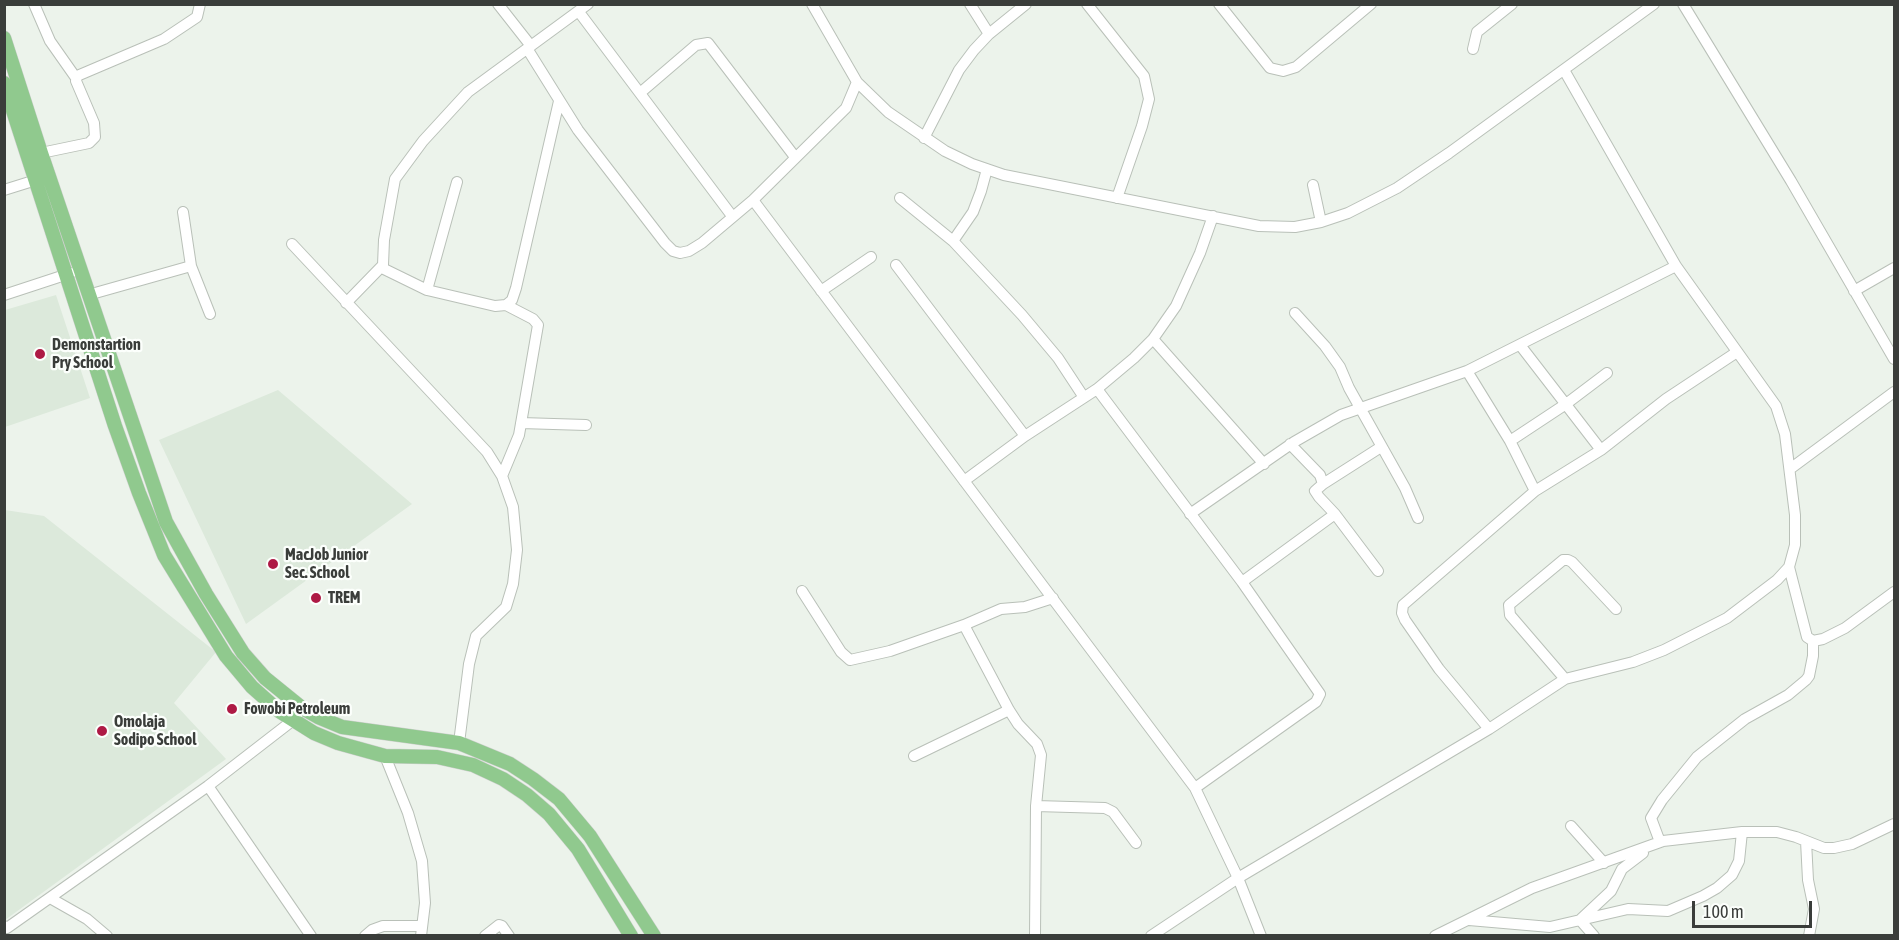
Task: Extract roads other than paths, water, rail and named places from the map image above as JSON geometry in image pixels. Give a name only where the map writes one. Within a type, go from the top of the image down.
[{"type":"main road","points":[[4,38],[166,522],[178,546],[243,653],[265,678],[303,708],[342,727],[459,743],[510,764],[559,799],[590,836],[654,936]]},
{"type":"main road","points":[[4,82],[115,426],[164,555],[226,656],[252,687],[292,721],[314,733],[338,743],[385,756],[454,759],[503,779],[527,795],[549,814],[578,849],[631,936]]},
{"type":"street","points":[[34,4],[50,41],[76,78],[94,123],[95,137],[89,143],[41,153]]},
{"type":"street","points":[[76,78],[83,72],[164,39],[197,17],[201,4]]},
{"type":"street","points":[[498,4],[530,48],[559,101],[636,207],[673,251],[680,253],[689,251],[753,200],[846,108],[857,82]]},
{"type":"street","points":[[346,303],[382,267],[384,240],[395,179],[423,141],[468,92],[544,39],[588,4]]},
{"type":"street","points":[[812,4],[857,82],[888,112],[945,151],[1004,175],[1259,225],[1295,226],[1321,222],[1348,213],[1397,188],[1654,4]]},
{"type":"street","points":[[970,4],[989,34]]},
{"type":"street","points":[[924,138],[959,70],[989,34],[1026,4]]},
{"type":"street","points":[[1087,4],[1144,76],[1149,99],[1117,198]]},
{"type":"street","points":[[1219,4],[1270,68],[1283,71],[1296,67],[1371,4]]},
{"type":"street","points":[[1473,49],[1478,32],[1512,4]]},
{"type":"street","points":[[1683,4],[1791,181],[1894,359]]},
{"type":"street","points":[[579,12],[732,216]]},
{"type":"street","points":[[640,93],[696,45],[708,43],[795,157]]},
{"type":"street","points":[[1151,936],[1238,878],[1489,729],[1565,679],[1633,662],[1664,650],[1726,618],[1777,580],[1789,567],[1795,545],[1795,515],[1785,434],[1776,406],[1676,266],[1564,70]]},
{"type":"street","points":[[506,305],[512,300],[516,288],[559,101]]},
{"type":"street","points":[[953,241],[973,212],[987,169]]},
{"type":"street","points":[[4,190],[36,180]]},
{"type":"street","points":[[428,290],[457,182]]},
{"type":"street","points":[[1312,186],[1321,222]]},
{"type":"street","points":[[900,198],[953,241],[1022,315],[1058,358],[1083,396]]},
{"type":"street","points":[[753,200],[1195,788],[1238,878],[1261,936]]},
{"type":"street","points":[[183,212],[190,266],[210,314]]},
{"type":"street","points":[[964,482],[1025,436],[1097,389],[1153,339],[1176,306],[1200,253],[1213,216]]},
{"type":"street","points":[[292,244],[488,452],[502,476],[513,507],[517,550],[513,584],[506,607],[476,636],[469,664],[459,743]]},
{"type":"street","points":[[821,291],[871,257]]},
{"type":"street","points":[[896,265],[1025,436]]},
{"type":"street","points":[[88,294],[190,266]]},
{"type":"street","points":[[1190,513],[1290,444],[1341,415],[1467,371],[1676,266]]},
{"type":"street","points":[[382,267],[428,290],[495,306],[506,305],[533,319],[538,326],[519,435],[502,476]]},
{"type":"street","points":[[1854,291],[1894,268]]},
{"type":"street","points":[[4,295],[80,270]]},
{"type":"street","points":[[1295,313],[1325,346],[1340,367],[1360,409],[1405,488],[1418,518]]},
{"type":"street","points":[[1153,339],[1264,464]]},
{"type":"street","points":[[1520,345],[1601,450]]},
{"type":"street","points":[[1489,729],[1438,669],[1402,613],[1403,605],[1535,491],[1601,450],[1666,399],[1737,352]]},
{"type":"street","points":[[1467,371],[1510,441],[1535,491]]},
{"type":"street","points":[[1510,441],[1566,404],[1607,373]]},
{"type":"street","points":[[1097,389],[1242,582],[1320,694],[1316,702],[1195,788]]},
{"type":"street","points":[[1790,469],[1894,392]]},
{"type":"street","points":[[521,423],[586,425]]},
{"type":"street","points":[[1290,444],[1320,475],[1323,484]]},
{"type":"street","points":[[1378,571],[1315,491],[1381,447]]},
{"type":"street","points":[[1242,582],[1335,514]]},
{"type":"street","points":[[1565,679],[1510,615],[1509,605],[1563,560],[1568,560],[1572,561],[1616,609]]},
{"type":"street","points":[[1789,567],[1807,637],[1813,641],[1845,628],[1894,592]]},
{"type":"street","points":[[802,591],[840,652],[850,660],[890,651],[964,625],[1001,609],[1025,607],[1053,598]]},
{"type":"street","points":[[964,625],[1009,710],[1018,724],[1037,744],[1041,755],[1036,806],[1035,936]]},
{"type":"street","points":[[1656,844],[1652,818],[1662,800],[1697,757],[1746,719],[1788,695],[1806,680],[1813,656],[1813,641]]},
{"type":"street","points":[[4,926],[7,928],[208,786],[292,721],[303,708]]},
{"type":"street","points":[[914,756],[1009,710]]},
{"type":"street","points":[[365,936],[372,930],[383,926],[422,931],[425,903],[422,861],[408,813],[385,756]]},
{"type":"street","points":[[208,786],[311,936]]},
{"type":"street","points":[[1036,806],[1105,808],[1113,812],[1136,843]]},
{"type":"street","points":[[1435,936],[1532,888],[1656,844],[1742,832],[1777,832],[1824,848],[1834,848],[1852,844],[1894,824]]},
{"type":"street","points":[[1571,826],[1604,863]]},
{"type":"street","points":[[1469,920],[1550,927],[1628,909],[1668,911],[1703,896],[1732,875],[1739,861],[1742,832]]},
{"type":"street","points":[[1806,841],[1808,880],[1814,909],[1809,936]]},
{"type":"street","points":[[1580,920],[1611,891],[1622,869],[1656,844]]},
{"type":"street","points":[[50,898],[87,919],[106,936]]},
{"type":"street","points":[[1580,920],[1594,936]]},
{"type":"street","points":[[485,936],[498,925],[509,936]]},
{"type":"street","points":[[4,926],[10,936]]},
{"type":"place","name":"Demonstartion Pry School","points":[[40,354]]},
{"type":"place","name":"MacJob Junior Sec. School","points":[[273,564]]},
{"type":"place","name":"TREM","points":[[316,598]]},
{"type":"place","name":"Fowobi Petroleum","points":[[232,709]]},
{"type":"place","name":"Omolaja Sodipo School","points":[[102,731]]}]
